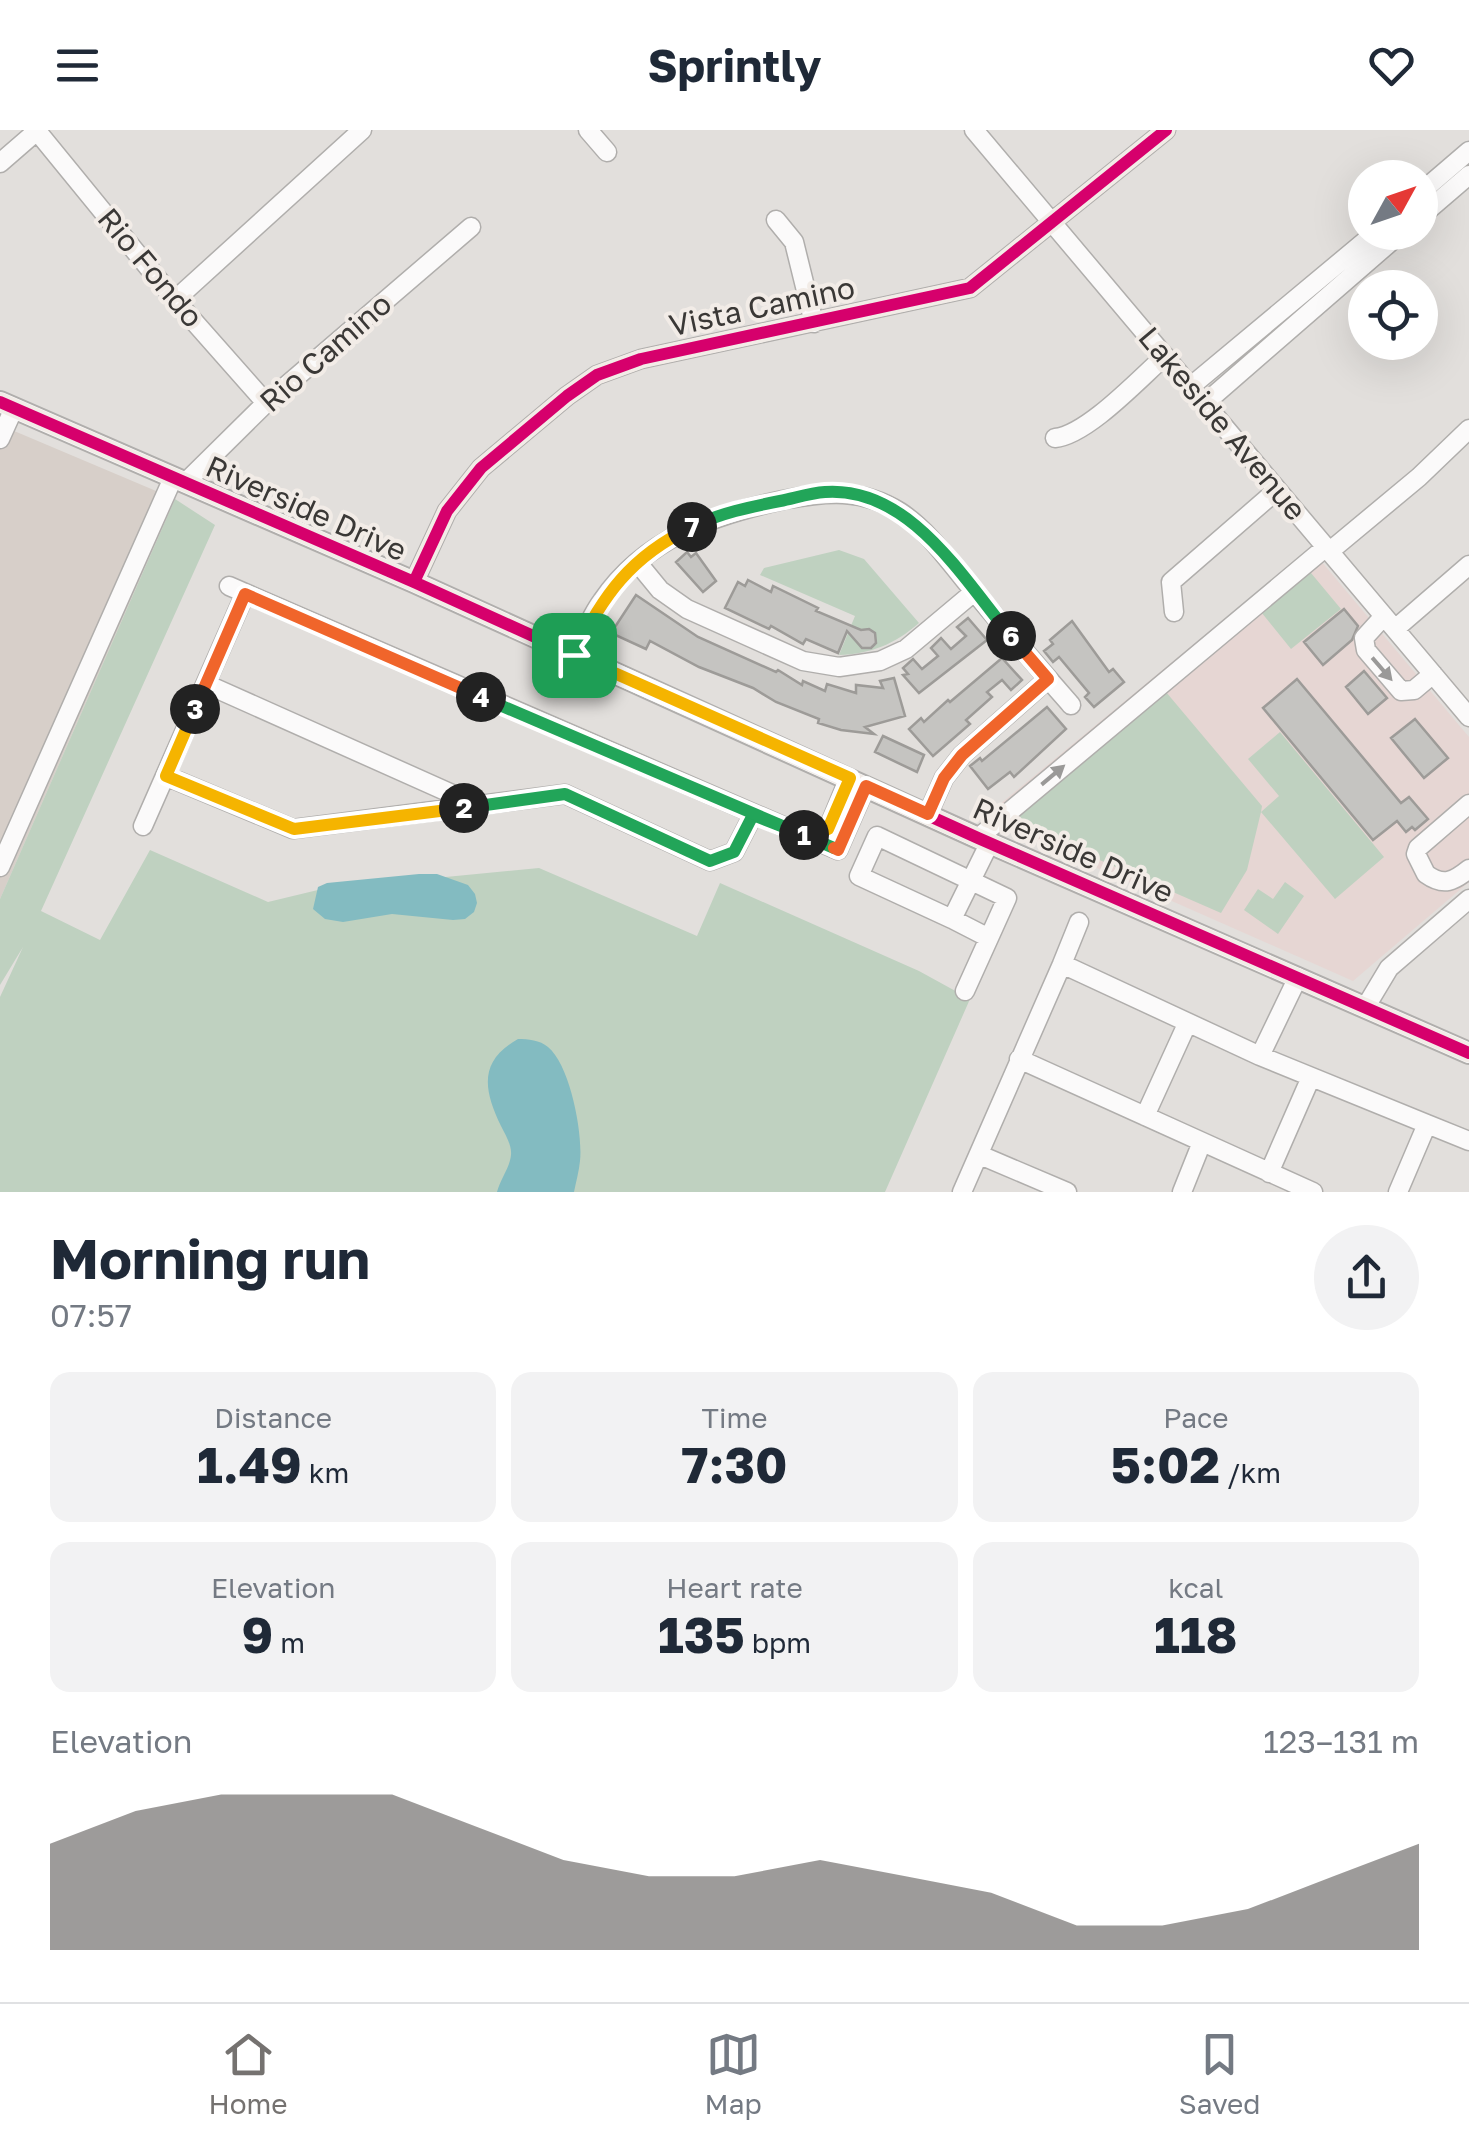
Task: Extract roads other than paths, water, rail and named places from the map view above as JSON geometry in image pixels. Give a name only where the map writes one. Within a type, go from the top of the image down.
[{"type":"main road","name":"Riverside Drive","points":[[7,405],[414,582],[1469,1054]]},
{"type":"street","points":[[0,163],[37,130]]},
{"type":"street","name":"Rio Fondo","points":[[37,130],[175,300],[266,403]]},
{"type":"street","points":[[175,300],[362,130]]},
{"type":"street","points":[[588,130],[606,152]]},
{"type":"street","name":"Lakeside Avenue","points":[[974,130],[1469,718]]},
{"type":"street","name":"Vista Camino","points":[[414,582],[447,511],[467,483],[566,396],[597,375],[641,359],[970,288],[1166,130]]},
{"type":"street","points":[[1438,178],[1469,151]]},
{"type":"street","points":[[1438,202],[1469,175]]},
{"type":"street","points":[[776,220],[794,242],[814,323]]},
{"type":"street","name":"Rio Camino","points":[[179,480],[471,227]]},
{"type":"street","points":[[1190,386],[1354,250]]},
{"type":"street","points":[[1204,404],[1381,250]]},
{"type":"street","points":[[1054,438],[1066,438],[1090,421],[1165,356]]},
{"type":"street","points":[[0,438],[7,405]]},
{"type":"street","points":[[952,920],[971,881],[984,840],[1418,477],[1469,429]]},
{"type":"street","points":[[0,867],[179,480]]},
{"type":"street","points":[[1174,612],[1171,582],[1277,490]]},
{"type":"street","points":[[574,655],[601,601],[637,562],[665,541],[719,515],[820,492],[840,492],[882,502],[909,518],[1071,705]]},
{"type":"street","points":[[637,562],[660,590],[687,610],[803,660],[827,666],[866,665],[894,656],[974,592]]},
{"type":"street","points":[[1432,674],[1414,690],[1401,690],[1366,650],[1364,638],[1469,565]]},
{"type":"street","points":[[143,826],[206,684],[237,590],[809,837],[844,816],[858,782]]},
{"type":"street","points":[[928,814],[944,778],[962,755],[1048,679]]},
{"type":"street","points":[[206,684],[481,806]]},
{"type":"street","points":[[166,776],[294,829],[565,794],[710,861],[734,852],[753,815]]},
{"type":"street","points":[[1469,804],[1416,854],[1426,874],[1444,882],[1450,883],[1469,869]]},
{"type":"street","points":[[965,991],[989,938],[1007,898],[877,836],[859,876],[989,938]]},
{"type":"street","points":[[1365,1008],[1389,968],[1469,900]]},
{"type":"street","points":[[962,1192],[1079,922]]},
{"type":"street","points":[[1062,964],[1260,1056],[1469,1141]]},
{"type":"street","points":[[1260,1056],[1298,978]]},
{"type":"street","points":[[1145,1116],[1187,1024]]},
{"type":"street","points":[[1020,1059],[1313,1192]]},
{"type":"street","points":[[1270,1172],[1311,1077]]},
{"type":"street","points":[[1398,1192],[1427,1124]]},
{"type":"street","points":[[1182,1192],[1202,1142]]},
{"type":"street","points":[[980,1154],[1067,1192]]},
{"type":"water","points":[[437,874],[468,885],[477,903],[474,912],[465,919],[453,920],[392,914],[343,922],[325,919],[313,909],[318,887],[327,883]]},
{"type":"water","points":[[518,1039],[538,1041],[548,1047],[569,1084],[580,1149],[574,1192],[497,1192],[511,1151],[495,1113],[488,1077],[496,1057]]}]
